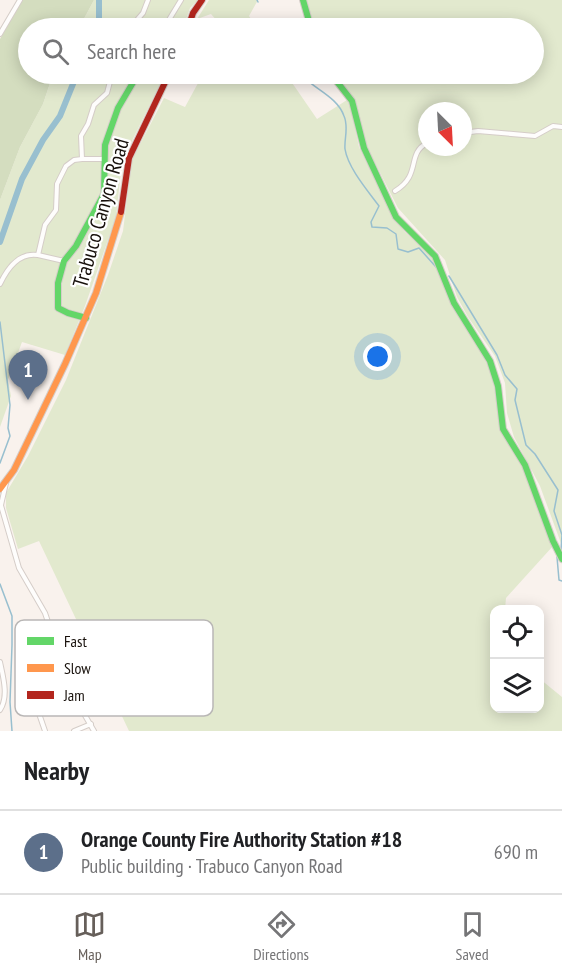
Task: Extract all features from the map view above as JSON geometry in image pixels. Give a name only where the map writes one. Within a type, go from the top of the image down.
[{"type":"main road","points":[[191,18],[202,0]]},
{"type":"main road","points":[[303,0],[308,18]]},
{"type":"main road","points":[[86,318],[63,312],[58,308],[58,283],[64,261],[76,246],[104,194],[105,145],[118,108],[132,84]]},
{"type":"main road","name":"Trabuco Canyon Road","points":[[0,489],[6,483],[86,318],[116,234],[124,201],[129,158],[164,84]]},
{"type":"main road","points":[[339,84],[352,101],[362,142],[396,217],[435,256],[454,303],[485,351],[497,380],[503,429],[525,465],[562,559]]},
{"type":"street","points":[[0,34],[20,0]]},
{"type":"street","points":[[139,18],[144,13],[148,0]]},
{"type":"street","points":[[170,18],[180,0]]},
{"type":"street","points":[[82,159],[81,135],[88,124],[94,105],[107,93],[109,84]]},
{"type":"street","points":[[472,132],[535,136],[553,126],[562,127]]},
{"type":"street","points":[[395,191],[409,180],[418,150]]},
{"type":"street","points":[[38,255],[45,225],[56,210],[59,179],[70,162],[82,159],[104,159]]},
{"type":"street","points":[[0,284],[13,264],[26,255],[38,255],[64,261]]},
{"type":"street","points":[[6,483],[1,504],[20,568],[48,620]]},
{"type":"street","points":[[0,662],[5,694],[0,710]]},
{"type":"street","points":[[40,716],[45,731]]},
{"type":"street","points":[[86,716],[94,731]]},
{"type":"street","points":[[75,731],[91,724]]},
{"type":"green space","points":[[22,0],[94,0],[84,18],[18,18],[18,84],[50,84],[43,104],[20,147],[0,200],[0,39]]},
{"type":"green space","points":[[94,0],[198,0],[190,8],[186,18],[84,18]]},
{"type":"green space","points":[[209,0],[258,0],[249,16],[250,18],[214,18],[211,14],[198,18]]},
{"type":"green space","points":[[305,0],[562,0],[562,546],[540,486],[514,437],[507,413],[505,383],[495,356],[457,297],[445,260],[398,208],[366,145],[357,109],[343,84],[544,84],[544,18],[311,18]]},
{"type":"green space","points":[[50,84],[160,84],[122,161],[116,217],[65,355],[22,342],[8,380],[11,396],[0,427],[0,200],[20,147],[43,104]]},
{"type":"green space","points":[[198,84],[293,84],[317,119],[347,100],[350,104],[359,147],[393,217],[405,232],[432,257],[453,308],[474,337],[492,374],[501,430],[524,471],[553,546],[506,598],[505,605],[490,605],[490,713],[544,713],[544,682],[562,697],[562,731],[129,731],[122,716],[213,716],[213,620],[76,620],[39,541],[18,549],[6,508],[6,493],[28,456],[66,380],[108,275],[123,231],[132,160],[164,98],[185,107]]},
{"type":"waterway","points":[[99,0],[99,18]]},
{"type":"waterway","points":[[0,242],[22,179],[43,140],[60,116],[73,84]]},
{"type":"waterway","points":[[312,84],[336,103],[344,116],[345,149],[350,164],[379,206],[371,222],[372,227],[387,228],[396,234],[398,249],[408,252],[419,248],[436,267]]},
{"type":"waterway","points":[[449,276],[497,355],[505,375],[517,389],[515,400],[526,445],[535,454],[558,490],[554,511],[562,535],[561,550]]},
{"type":"waterway","points":[[0,322],[10,405],[8,428],[10,436],[0,463]]},
{"type":"waterway","points":[[557,557],[559,580],[562,581]]},
{"type":"waterway","points":[[0,584],[12,616],[10,702],[12,731]]},
{"type":"traffic: fast","points":[[303,0],[308,18]]},
{"type":"traffic: fast","points":[[86,318],[58,308],[58,283],[64,261],[76,246],[104,194],[105,145],[118,108],[132,84]]},
{"type":"traffic: fast","points":[[339,84],[352,101],[364,148],[396,217],[435,256],[454,303],[490,361],[498,386],[503,429],[525,465],[562,559]]},
{"type":"traffic: slow","points":[[0,489],[14,470],[65,364],[96,293],[121,212]]},
{"type":"traffic: jam","points":[[191,18],[202,0]]},
{"type":"traffic: jam","points":[[121,212],[129,158],[164,84]]},
{"type":"place","name":"Orange County Fire Authority Station #18","points":[[28,400]]}]
